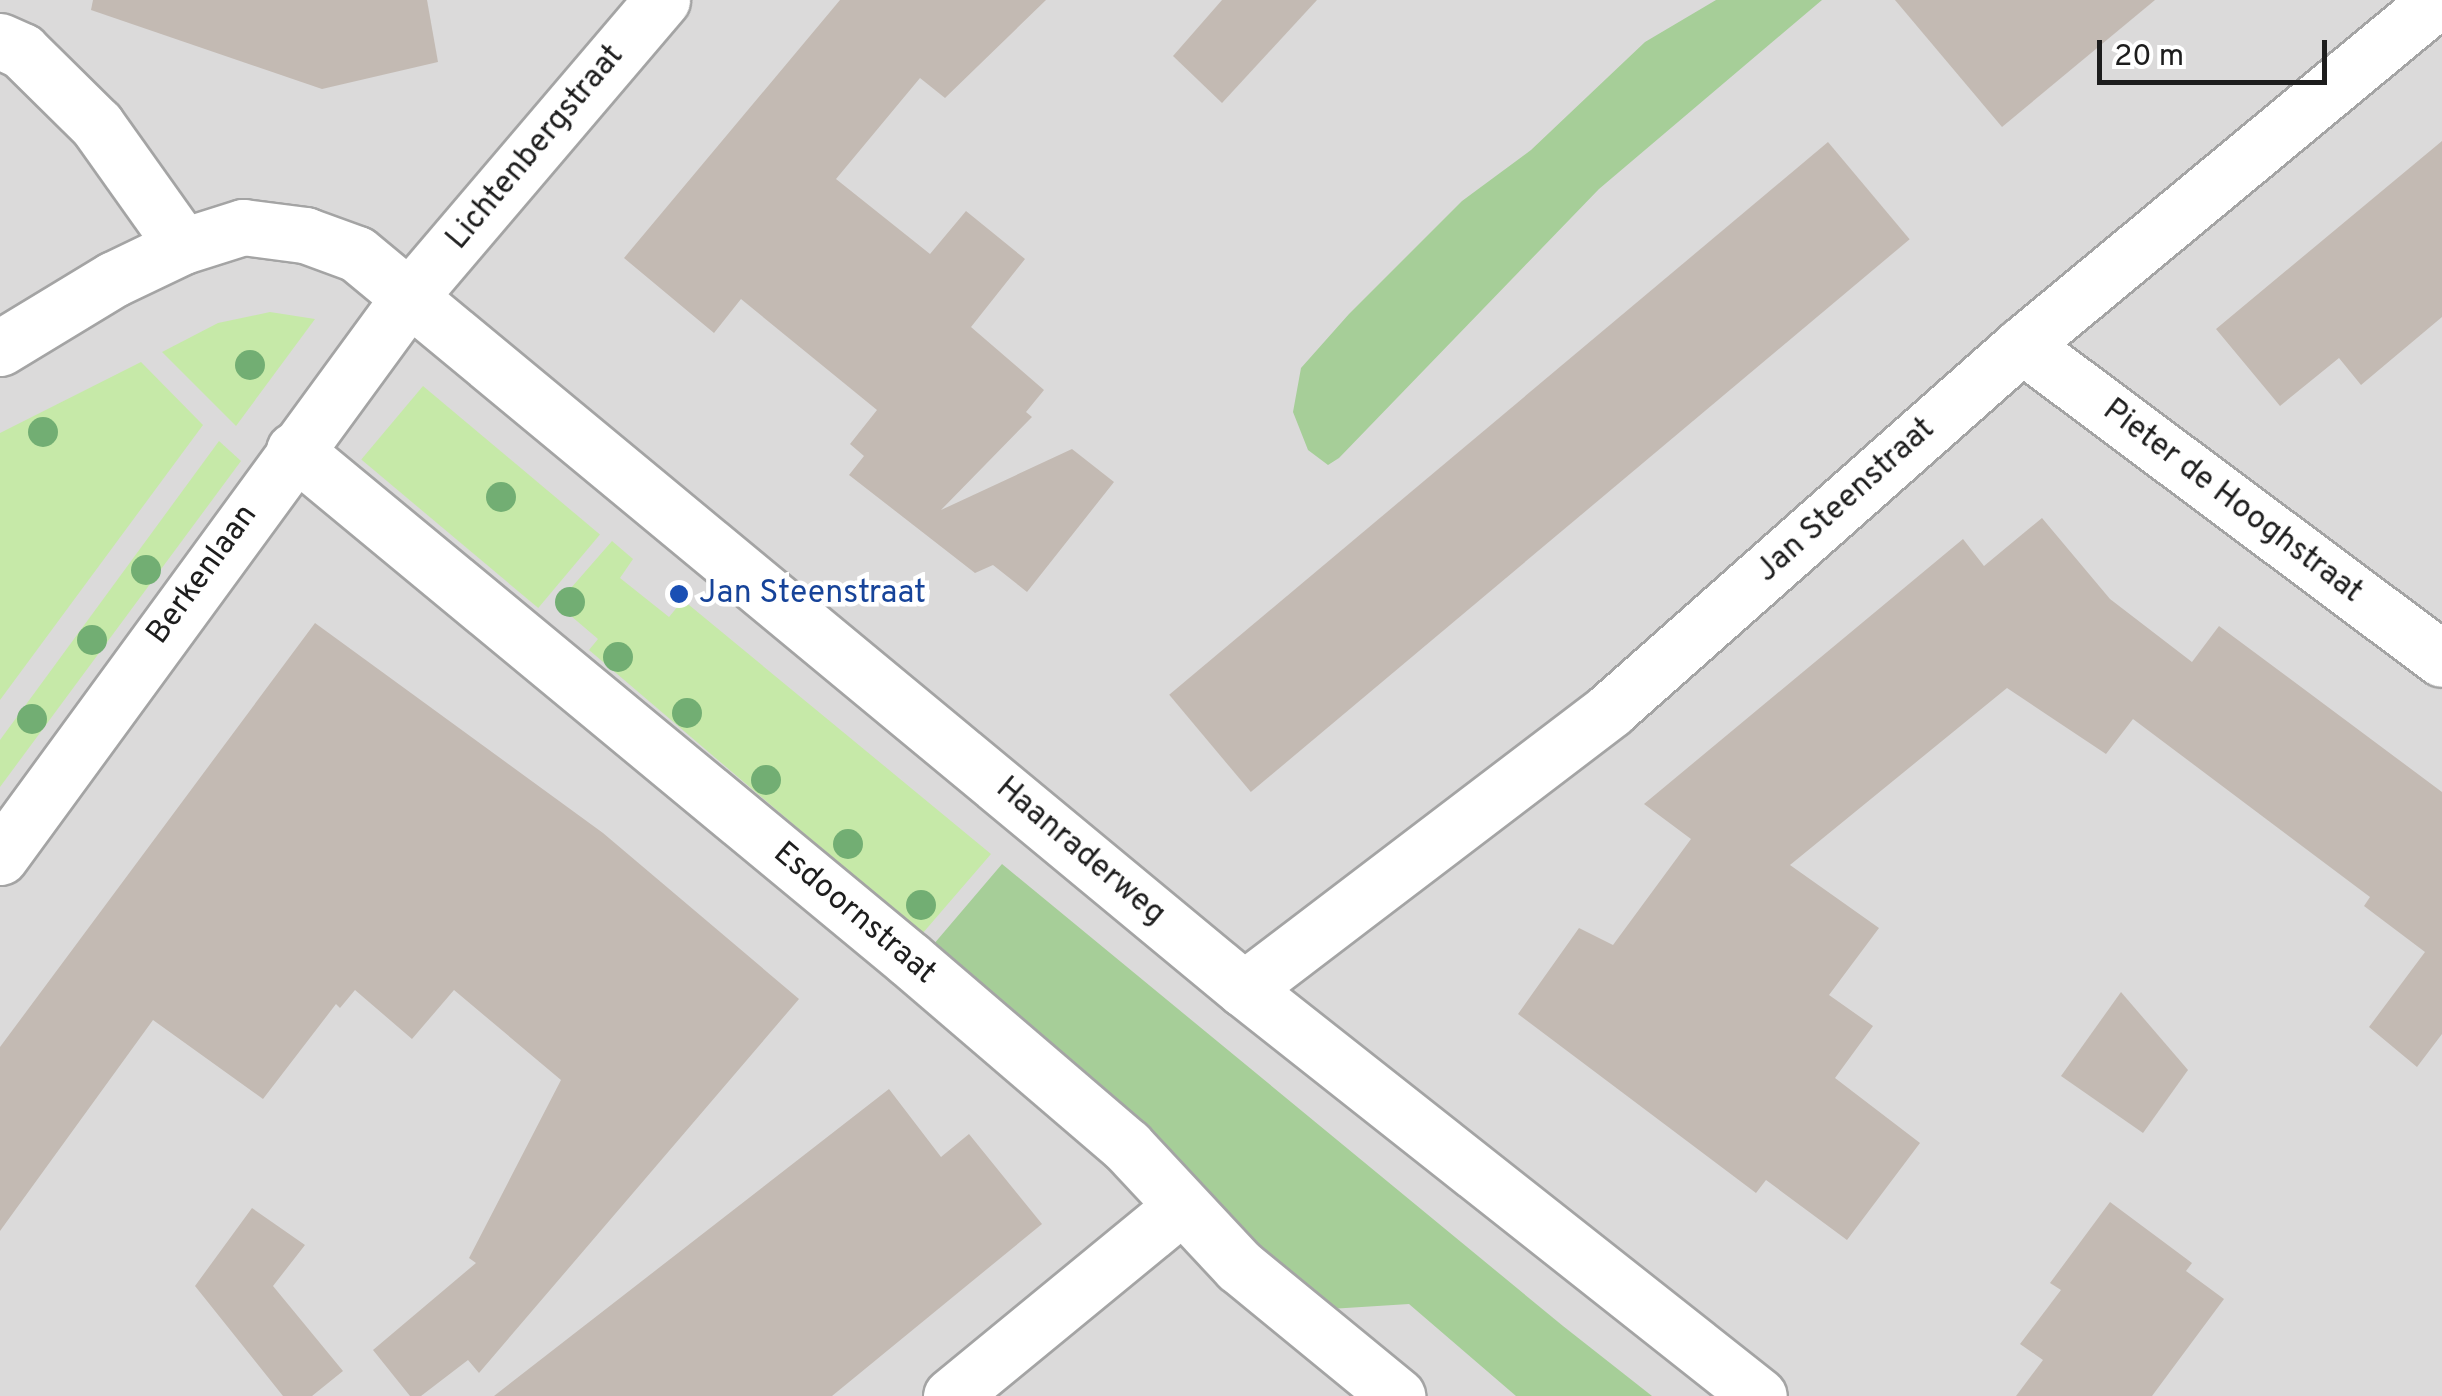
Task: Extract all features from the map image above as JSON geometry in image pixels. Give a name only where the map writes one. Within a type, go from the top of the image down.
[{"type":"street","name":"Lichtenbergstraat","points":[[410,296],[662,0]]},
{"type":"street","name":"Jan Steenstraat","points":[[1244,990],[1611,710],[2022,345],[2438,0]]},
{"type":"street","points":[[0,41],[22,51],[97,125],[183,246]]},
{"type":"street","name":"Haanraderweg","points":[[0,348],[183,246],[243,228],[305,235],[358,254],[1244,990],[1759,1396]]},
{"type":"street","name":"Berkenlaan","points":[[0,857],[410,296]]},
{"type":"street","name":"Pieter de Hooghstraat","points":[[2022,345],[2442,658]]},
{"type":"street","name":"Esdoornstraat","points":[[294,450],[910,960],[1127,1146],[1239,1266],[1397,1396]]},
{"type":"street","points":[[950,1396],[1181,1207]]},
{"type":"shaded area","points":[[0,0],[2442,0],[2442,1396],[0,1396]]},
{"type":"green space","points":[[1716,0],[1822,0],[1599,189],[1339,458],[1328,465],[1308,450],[1293,412],[1301,368],[1349,314],[1462,201],[1531,150],[1645,42]]},
{"type":"green space","points":[[270,312],[315,319],[236,426],[162,352],[218,323]]},
{"type":"green space","points":[[141,362],[203,425],[0,700],[0,433]]},
{"type":"green space","points":[[423,386],[600,534],[538,608],[361,460]]},
{"type":"green space","points":[[219,441],[241,461],[0,787],[0,740]]},
{"type":"green space","points":[[612,541],[633,559],[620,578],[669,617],[683,600],[991,854],[922,934],[589,650],[598,639],[557,604]]},
{"type":"green space","points":[[1002,864],[1652,1396],[1516,1396],[1409,1304],[1330,1309],[1257,1246],[1148,1131],[933,945]]},
{"type":"building","points":[[93,0],[427,0],[438,62],[322,89],[91,10]]},
{"type":"building","points":[[840,0],[1046,0],[945,98],[920,78],[836,179],[930,254],[966,211],[1025,259],[971,327],[1044,390],[1026,412],[1032,417],[941,510],[1072,449],[1114,482],[1027,592],[993,565],[975,573],[849,475],[864,456],[850,444],[877,410],[741,299],[714,333],[624,258]]},
{"type":"building","points":[[1222,0],[1317,0],[1222,103],[1173,56]]},
{"type":"building","points":[[1895,0],[2155,0],[2002,127]]},
{"type":"building","points":[[2442,141],[2442,317],[2361,385],[2339,358],[2280,406],[2216,329]]},
{"type":"building","points":[[1828,142],[1910,239],[1251,792],[1169,695]]},
{"type":"building","points":[[2042,518],[2110,599],[2192,662],[2219,626],[2442,792],[2442,1034],[2417,1067],[2369,1027],[2425,952],[2364,906],[2370,897],[2133,719],[2106,754],[2007,688],[1790,865],[1879,928],[1829,995],[1873,1026],[1835,1078],[1920,1143],[1847,1240],[1766,1180],[1756,1193],[1518,1014],[1579,928],[1613,945],[1691,839],[1644,804],[1963,539],[1984,566]]},
{"type":"building","points":[[315,623],[603,833],[799,999],[479,1373],[468,1360],[421,1396],[410,1396],[373,1350],[476,1263],[469,1258],[561,1080],[454,990],[412,1039],[355,990],[340,1008],[336,1004],[263,1099],[153,1020],[0,1231],[0,1047]]},
{"type":"building","points":[[2121,992],[2188,1070],[2143,1133],[2061,1076]]},
{"type":"building","points":[[889,1089],[941,1157],[969,1134],[1042,1224],[832,1396],[494,1396]]},
{"type":"building","points":[[2110,1202],[2192,1263],[2186,1271],[2224,1299],[2152,1396],[2016,1396],[2043,1360],[2020,1344],[2061,1290],[2050,1283]]},
{"type":"building","points":[[252,1208],[305,1245],[273,1286],[343,1371],[312,1396],[283,1396],[195,1286]]},
{"type":"place","name":"Jan Steenstraat","points":[[679,594]]}]
